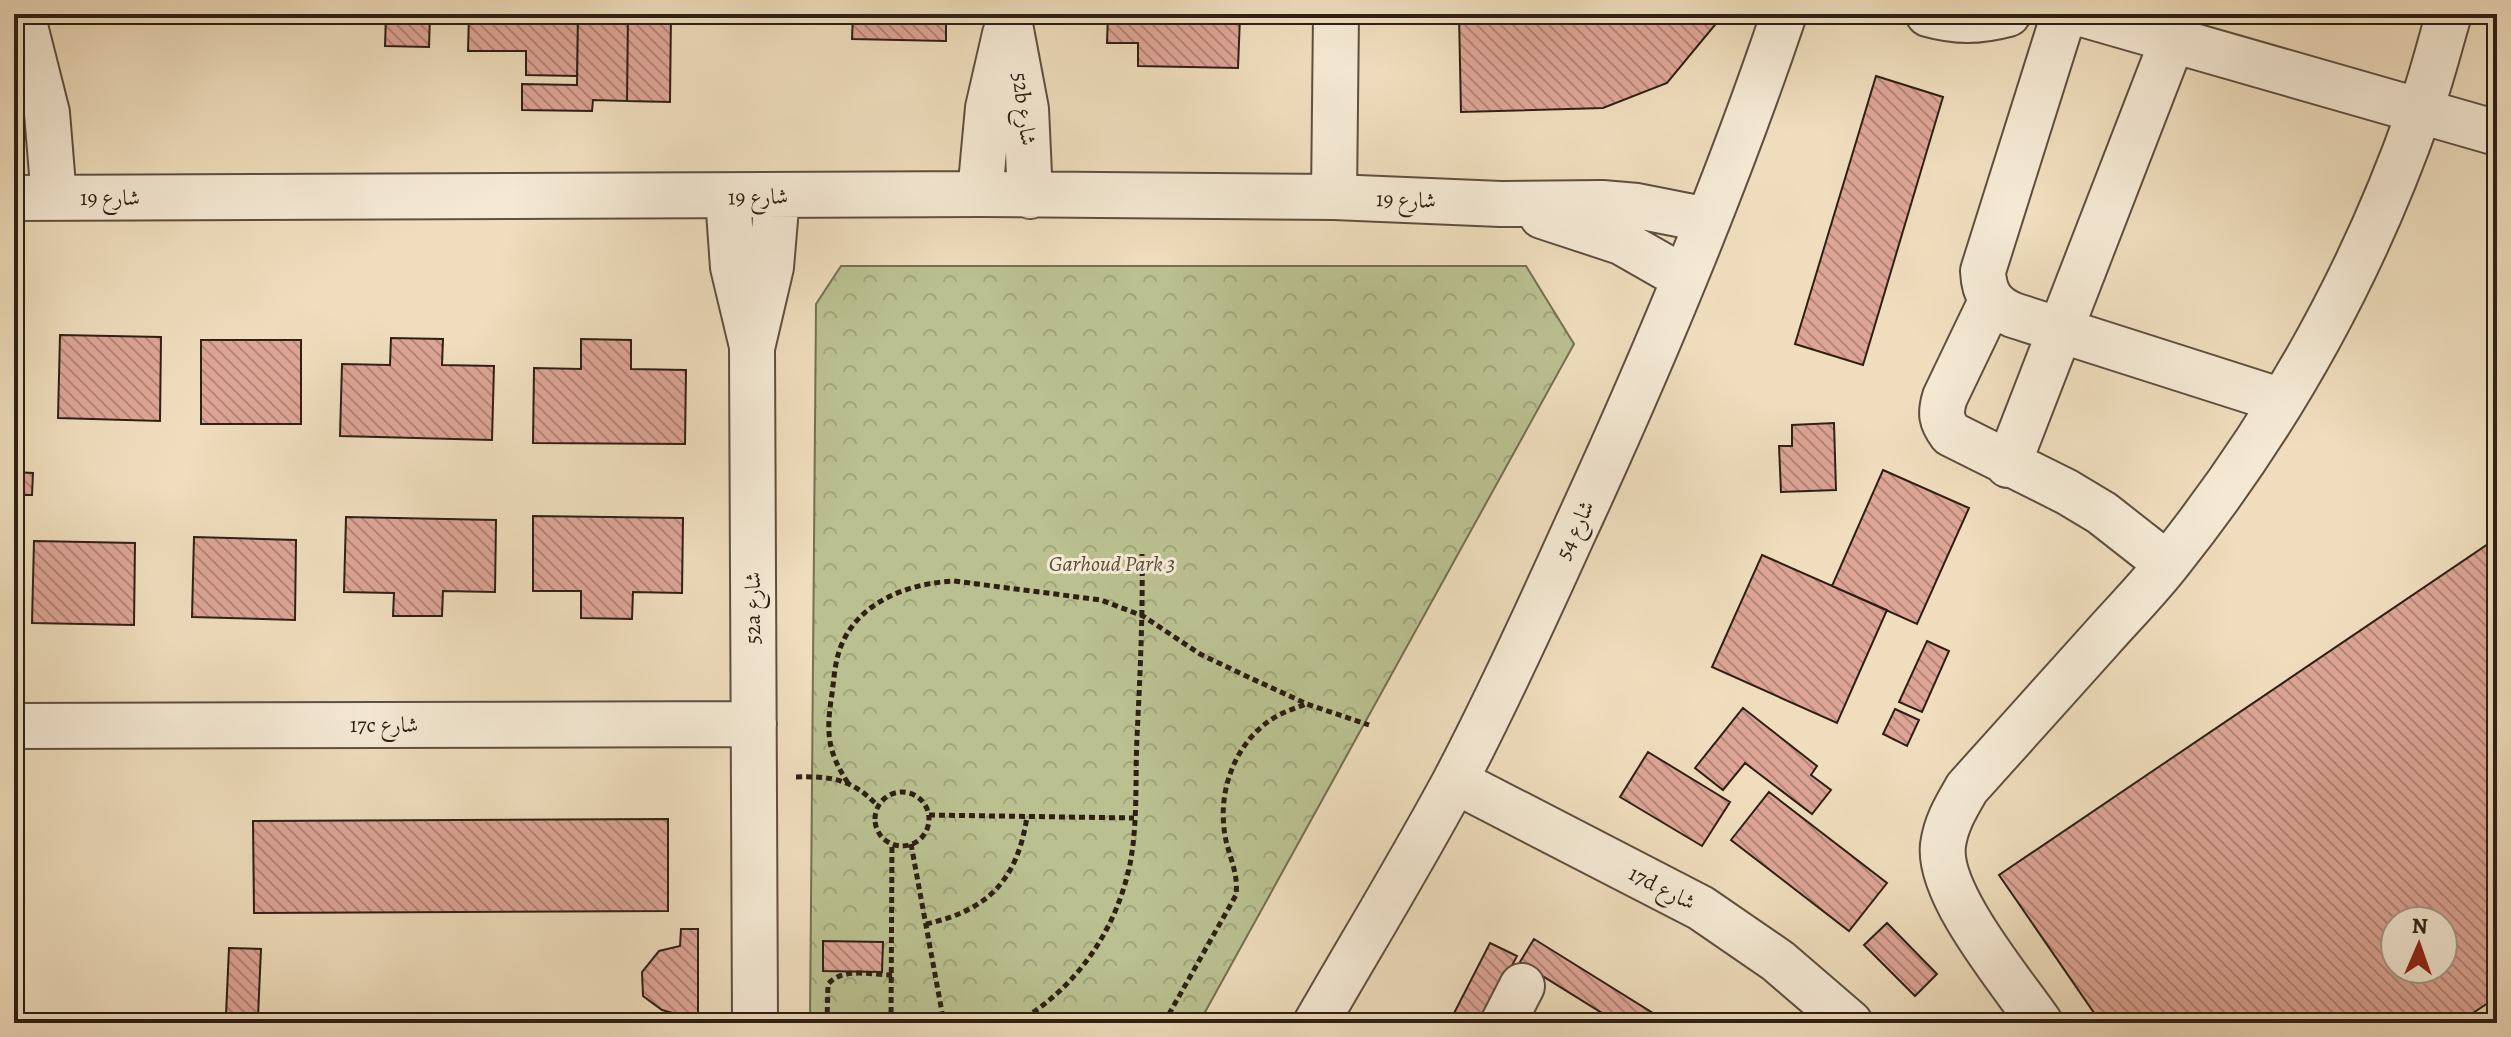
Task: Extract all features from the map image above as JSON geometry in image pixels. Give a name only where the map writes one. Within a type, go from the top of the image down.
[{"type":"street","points":[[1334,197],[1336,14]]},
{"type":"street","name":"شارع 54","points":[[1316,1023],[1455,781],[1536,614],[1614,445],[1708,220],[1756,98],[1784,14]]},
{"type":"street","points":[[1928,14],[1956,22],[1983,21],[2008,14]]},
{"type":"street","points":[[2064,14],[1983,271],[1984,287],[1991,301],[2013,315],[2282,401]]},
{"type":"street","points":[[2082,14],[2497,133]]},
{"type":"street","points":[[2040,1023],[1961,909],[1946,880],[1942,847],[1950,816],[1967,788],[2167,564],[2247,458],[2323,332],[2359,260],[2420,111],[2449,14]]},
{"type":"street","name":"52b شارع","points":[[980,194],[988,108],[1008,19]]},
{"type":"street","name":"52b شارع","points":[[1008,19],[1026,109],[1030,196]]},
{"type":"street","points":[[14,77],[26,22]]},
{"type":"street","points":[[26,22],[47,113],[34,198]]},
{"type":"street","points":[[2008,465],[2173,39]]},
{"type":"street","name":"شارع 19","points":[[34,198],[980,194],[1334,197],[1501,204],[1602,203],[1637,206],[1708,220]]},
{"type":"street","name":"52a شارع","points":[[755,1023],[752,348],[771,267],[777,196]]},
{"type":"street","points":[[728,197],[733,267],[752,348]]},
{"type":"street","name":"شارع 19","points":[[1501,204],[1621,242],[1684,278]]},
{"type":"street","points":[[1991,301],[1941,410],[1943,423],[1951,434],[2102,513],[2167,564]]},
{"type":"street","name":"17c شارع","points":[[14,726],[754,724]]},
{"type":"street","name":"17d شارع","points":[[1455,781],[1701,908],[1778,961],[1850,1023]]},
{"type":"path","points":[[1016,1023],[1062,990],[1086,963],[1106,932],[1121,898],[1130,863],[1134,818],[1143,616],[1142,554]]},
{"type":"path","points":[[848,783],[835,764],[829,742],[828,720],[836,660],[843,642],[856,624],[889,596],[910,587],[954,581],[1101,600],[1143,616],[1200,654],[1307,704],[1369,725]]},
{"type":"path","points":[[1164,1023],[1236,895],[1238,879],[1224,831],[1223,797],[1232,766],[1251,738],[1276,717],[1307,704]]},
{"type":"path","points":[[754,778],[827,777],[848,783],[867,794],[878,806]]},
{"type":"path","points":[[907,792],[925,804],[929,815],[925,833],[911,844],[892,843],[885,839],[876,824],[878,806],[885,797],[907,792]]},
{"type":"path","points":[[929,815],[1134,818]]},
{"type":"path","points":[[926,924],[952,918],[977,907],[997,890],[1013,868],[1023,843],[1027,817]]},
{"type":"path","points":[[891,1023],[892,843]]},
{"type":"path","points":[[911,844],[944,1023]]},
{"type":"path","points":[[827,1023],[828,984],[835,977],[845,974],[892,975]]},
{"type":"green space","name":"Garhoud Park 3","points":[[841,266],[1526,266],[1574,344],[1199,1023],[810,1023],[816,304]]},
{"type":"building","points":[[386,14],[578,14],[577,76],[526,75],[526,51],[468,51],[469,15],[430,15],[429,47],[385,46]]},
{"type":"building","points":[[578,14],[628,14],[627,101],[593,100],[592,111],[522,110],[522,84],[577,85]]},
{"type":"building","points":[[628,14],[671,14],[670,102],[627,101]]},
{"type":"building","points":[[853,14],[946,14],[946,41],[852,39]]},
{"type":"building","points":[[1108,14],[1240,17],[1238,68],[1138,66],[1138,43],[1107,43]]},
{"type":"building","points":[[1459,14],[1724,14],[1667,83],[1603,108],[1461,112]]},
{"type":"building","points":[[1876,76],[1943,97],[1863,365],[1795,344]]},
{"type":"building","points":[[60,335],[161,337],[160,421],[58,418]]},
{"type":"building","points":[[391,338],[443,339],[442,365],[494,366],[492,440],[340,436],[342,364],[390,365]]},
{"type":"building","points":[[581,339],[631,340],[631,369],[686,370],[685,444],[533,443],[534,368],[581,369]]},
{"type":"building","points":[[201,340],[301,340],[301,424],[201,424]]},
{"type":"building","points":[[14,341],[19,342],[16,420],[14,420]]},
{"type":"building","points":[[1834,423],[1836,490],[1781,492],[1779,446],[1792,446],[1792,425]]},
{"type":"building","points":[[1883,470],[1969,508],[1917,624],[1832,586]]},
{"type":"building","points":[[14,472],[33,473],[32,495],[14,495]]},
{"type":"building","points":[[533,516],[683,518],[682,593],[633,592],[632,619],[581,618],[581,591],[533,591]]},
{"type":"building","points":[[346,517],[496,520],[495,592],[443,591],[442,616],[393,616],[394,593],[344,592]]},
{"type":"building","points":[[194,537],[296,540],[295,620],[192,617]]},
{"type":"building","points":[[2497,538],[2497,997],[2458,1023],[2101,1023],[1999,875]]},
{"type":"building","points":[[34,541],[135,543],[134,625],[32,623]]},
{"type":"building","points":[[1762,555],[1887,610],[1837,723],[1712,667]]},
{"type":"building","points":[[1927,641],[1949,651],[1922,712],[1899,702]]},
{"type":"building","points":[[1743,708],[1817,766],[1811,775],[1831,790],[1812,814],[1745,763],[1723,790],[1695,768]]},
{"type":"building","points":[[1895,709],[1919,720],[1907,746],[1883,734]]},
{"type":"building","points":[[1648,752],[1730,802],[1702,846],[1620,797]]},
{"type":"building","points":[[1769,792],[1887,883],[1849,931],[1731,840]]},
{"type":"building","points":[[668,819],[668,911],[254,913],[253,821]]},
{"type":"building","points":[[1887,923],[1937,974],[1915,996],[1864,945]]},
{"type":"building","points":[[681,929],[698,929],[698,1023],[680,1023],[680,1015],[662,1010],[643,996],[642,972],[659,951],[680,946]]},
{"type":"building","points":[[1534,939],[1669,1023],[1618,1023],[1520,962]]},
{"type":"building","points":[[823,941],[883,942],[882,972],[823,971]]},
{"type":"building","points":[[1490,943],[1517,956],[1482,1023],[1449,1023]]},
{"type":"building","points":[[229,948],[261,949],[258,1017],[226,1015]]},
{"type":"building","points":[[245,1022],[412,1023],[245,1023]]}]
